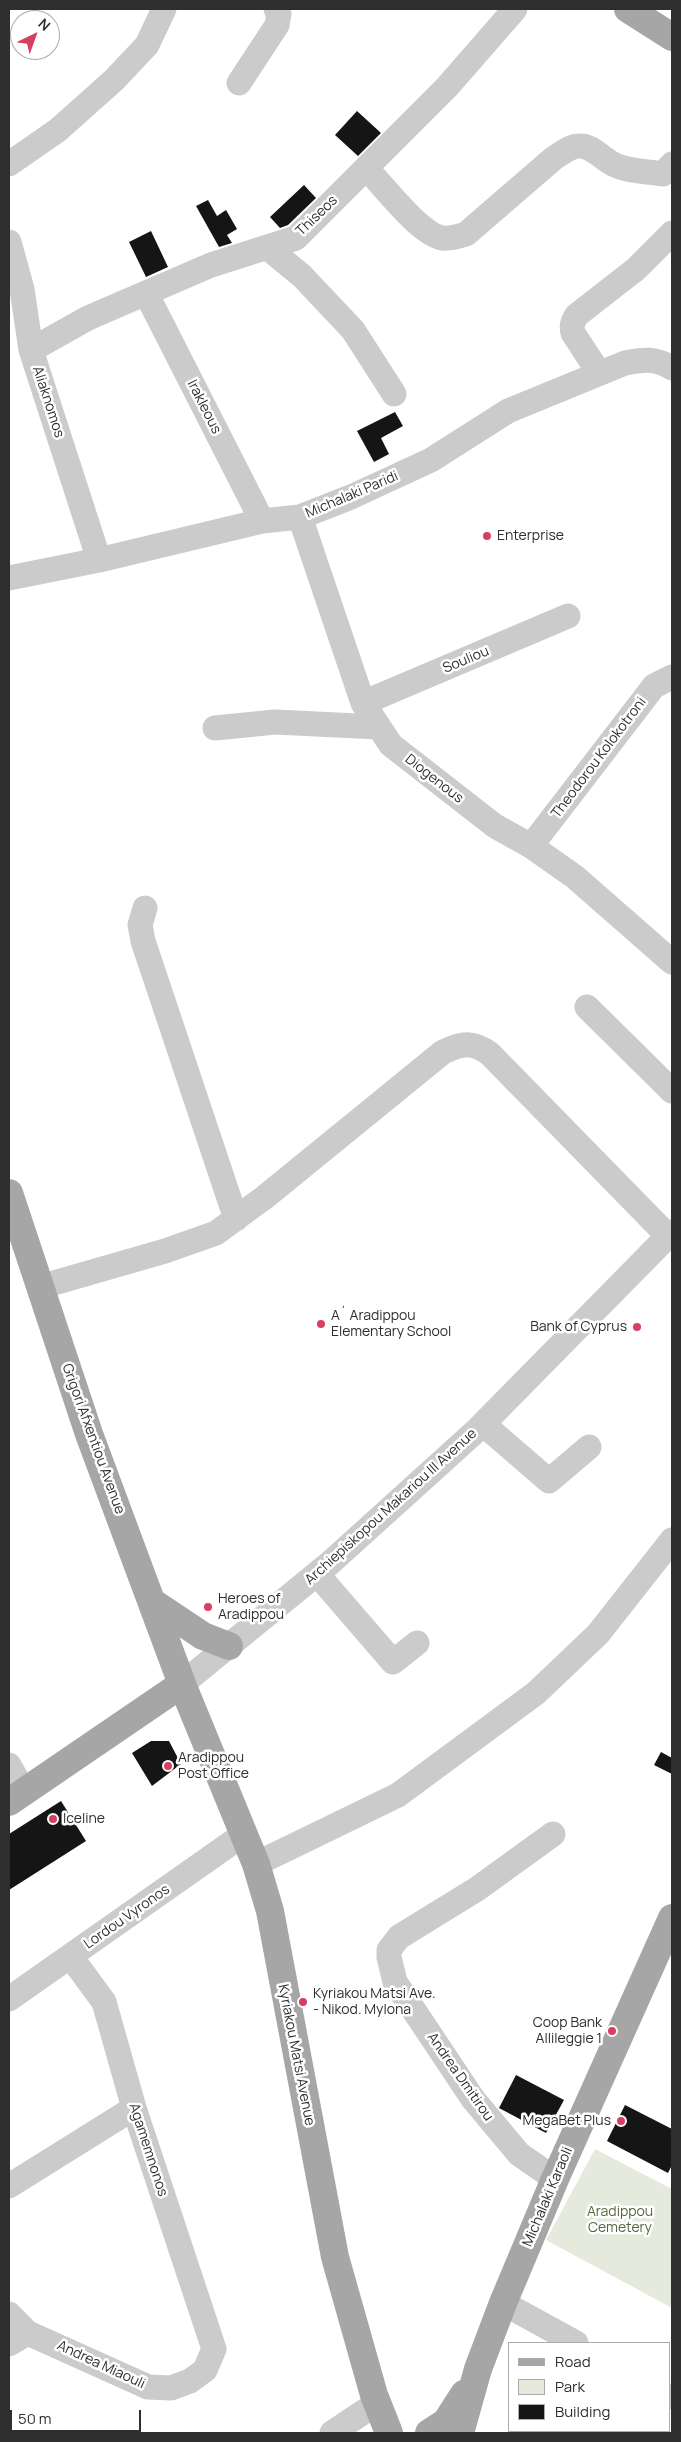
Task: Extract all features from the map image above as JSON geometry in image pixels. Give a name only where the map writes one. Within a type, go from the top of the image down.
[{"type":"main road","points":[[628,9],[672,37]]},
{"type":"main road","name":"Grigori Afxentiou Avenue","points":[[9,1193],[89,1434],[182,1684]]},
{"type":"main road","points":[[152,1602],[203,1636],[229,1646]]},
{"type":"main road","name":"Kyriakou Matsi Avenue","points":[[182,1684],[256,1864],[270,1911],[335,2257],[377,2403],[389,2433]]},
{"type":"main road","name":"Archiepiskopou Makariou III Avenue","points":[[16,1797],[182,1684]]},
{"type":"main road","name":"Michalaki Karaoli","points":[[460,2433],[478,2369],[555,2179],[672,1918]]},
{"type":"main road","name":"Michalaki Karaoli","points":[[429,2433],[446,2422],[478,2369]]},
{"type":"street","points":[[9,164],[58,130],[114,80],[147,45],[164,9]]},
{"type":"street","points":[[239,83],[277,25],[279,14],[276,9]]},
{"type":"street","name":"Thiseos","points":[[31,350],[88,318],[210,265],[296,238],[446,87],[516,9]]},
{"type":"street","points":[[366,168],[420,224],[442,238],[455,238],[466,234],[554,158],[579,146],[590,149],[620,167],[669,172]]},
{"type":"street","points":[[599,373],[573,333],[571,327],[574,321],[578,315],[636,269],[672,233]]},
{"type":"street","name":"Aliaknomos","points":[[9,242],[22,289],[31,350],[100,560]]},
{"type":"street","points":[[268,248],[302,276],[353,330],[394,394]]},
{"type":"street","name":"Irakleous","points":[[146,293],[262,521]]},
{"type":"street","name":"Michalaki Paridi","points":[[9,578],[100,560],[262,521],[300,517],[351,497],[431,460],[508,411],[599,373],[642,359],[660,361],[672,368]]},
{"type":"street","name":"Diogenous","points":[[300,517],[363,704],[391,746],[495,826],[532,846],[575,877],[672,962]]},
{"type":"street","name":"Souliou","points":[[363,704],[568,616]]},
{"type":"street","name":"Theodorou Kolokotroni","points":[[532,846],[654,686],[672,677]]},
{"type":"street","points":[[215,728],[275,722],[378,727]]},
{"type":"street","points":[[145,908],[140,925],[143,941],[236,1219]]},
{"type":"street","points":[[587,1007],[672,1091]]},
{"type":"street","points":[[40,1287],[174,1248],[216,1233],[236,1219],[442,1052],[458,1044],[468,1043],[479,1046],[490,1054],[670,1234]]},
{"type":"street","name":"Archiepiskopou Makariou III Avenue","points":[[182,1684],[317,1574],[483,1424],[670,1234]]},
{"type":"street","points":[[483,1424],[549,1480],[589,1447]]},
{"type":"street","points":[[256,1864],[398,1795],[536,1693],[598,1634],[672,1540]]},
{"type":"street","points":[[317,1574],[393,1662],[417,1643]]},
{"type":"street","points":[[9,1766],[16,1797]]},
{"type":"street","name":"Lordou Vyronos","points":[[9,1999],[244,1834]]},
{"type":"street","name":"Andrea Dmitirou","points":[[553,1834],[477,1889],[399,1937],[389,1950],[389,1957],[395,1982],[473,2099],[519,2154],[555,2179]]},
{"type":"street","name":"Agamemnonos","points":[[71,1957],[104,2002],[134,2108],[214,2349]]},
{"type":"street","points":[[9,2186],[134,2108]]},
{"type":"street","points":[[504,2303],[574,2342]]},
{"type":"street","name":"Andrea Miaouli","points":[[9,2314],[19,2338],[148,2387],[171,2388],[190,2381],[205,2370],[214,2349]]},
{"type":"street","points":[[332,2433],[377,2403]]},
{"type":"green space","name":"Aradippou Cemetery","points":[[595,2149],[672,2189],[672,2308],[546,2240]]},
{"type":"building","points":[[357,111],[381,133],[358,156],[335,135]]},
{"type":"building","points":[[304,185],[316,198],[288,225],[280,228],[270,217]]},
{"type":"building","points":[[208,200],[217,216],[226,210],[237,229],[227,235],[232,243],[219,247],[196,206]]},
{"type":"building","points":[[151,231],[168,267],[146,277],[129,242]]},
{"type":"building","points":[[395,412],[403,426],[381,438],[389,454],[374,462],[357,431]]},
{"type":"building","points":[[151,1741],[169,1741],[181,1764],[152,1786],[132,1753]]},
{"type":"building","points":[[661,1752],[672,1758],[672,1774],[654,1765]]},
{"type":"building","points":[[61,1801],[86,1841],[9,1890],[9,1834]]},
{"type":"building","points":[[516,2075],[564,2100],[546,2133],[499,2108]]},
{"type":"building","points":[[625,2105],[672,2129],[672,2165],[668,2173],[607,2141]]},
{"type":"place","name":"Enterprise","points":[[487,536]]},
{"type":"place","name":"A´ Aradippou Elementary School","points":[[321,1324]]},
{"type":"place","name":"Bank of Cyprus","points":[[637,1327]]},
{"type":"place","name":"Heroes of Aradippou","points":[[208,1607]]},
{"type":"place","name":"Aradippou Post Office","points":[[168,1766]]},
{"type":"place","name":"Iceline","points":[[53,1819]]},
{"type":"place","name":"Kyriakou Matsi Ave. - Nikod. Mylona","points":[[303,2002]]},
{"type":"place","name":"Coop Bank Allileggie 1","points":[[612,2031]]},
{"type":"place","name":"MegaBet Plus","points":[[621,2121]]}]
